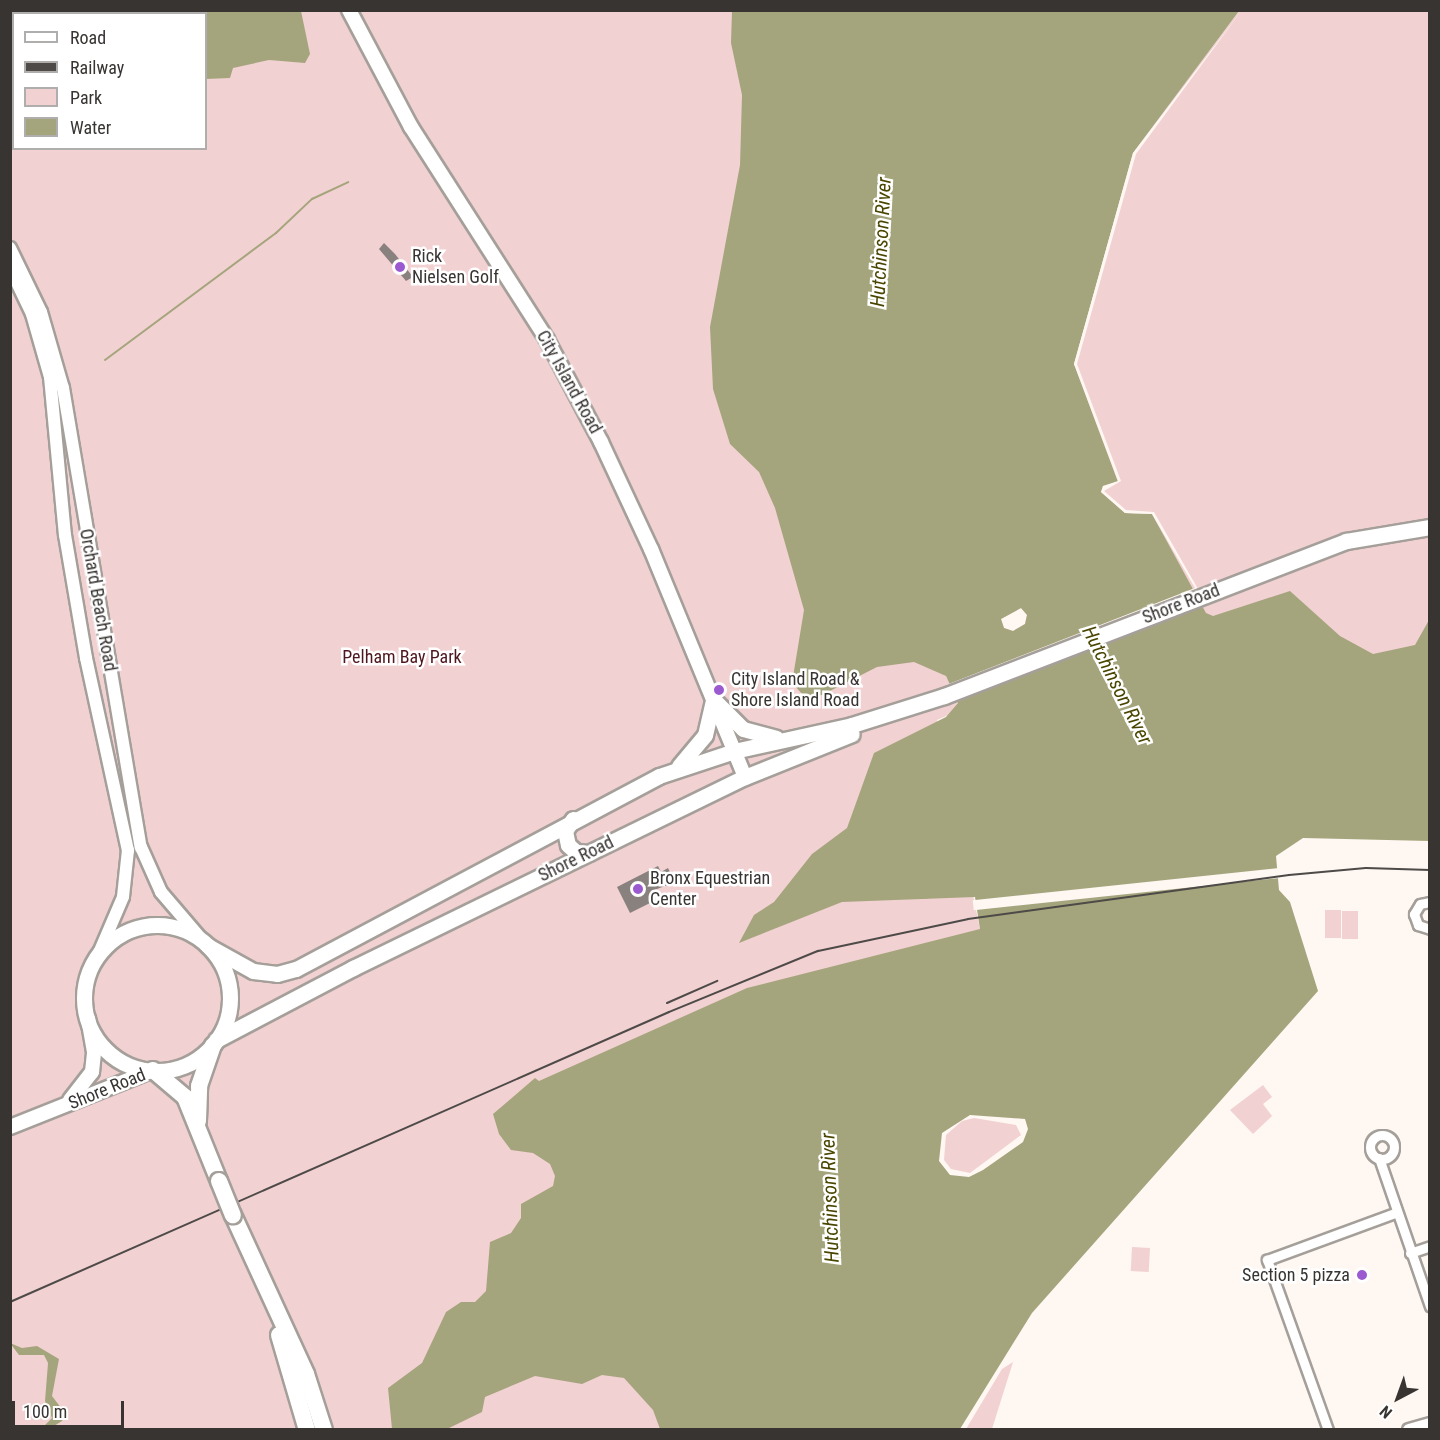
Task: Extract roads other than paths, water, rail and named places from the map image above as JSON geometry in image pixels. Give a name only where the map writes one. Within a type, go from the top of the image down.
[{"type":"highway","points":[[201,1137],[198,1095],[215,1042]]},
{"type":"highway","points":[[153,1070],[180,1089],[258,1275],[291,1339],[324,1430]]},
{"type":"highway","points":[[258,1275],[307,1430]]},
{"type":"main road","name":"City Island Road","points":[[349,10],[411,127],[525,304],[601,442],[745,777]]},
{"type":"main road","name":"Shore Road","points":[[215,1042],[362,963],[745,777],[944,696],[1346,541],[1427,528]]},
{"type":"main road","name":"Shore Road","points":[[205,943],[253,971],[278,974],[296,969],[573,819],[674,770],[734,751],[944,696]]},
{"type":"main road","points":[[713,699],[749,733],[785,739]]},
{"type":"main road","points":[[674,770],[705,735],[713,699]]},
{"type":"main road","points":[[573,819],[565,831],[568,845],[576,852],[590,853]]},
{"type":"main road","points":[[145,926],[172,926],[205,943],[223,967],[230,993],[226,1020],[215,1042],[185,1065],[153,1070],[115,1056],[100,1042],[88,1019],[87,980],[99,953],[120,935],[145,926]]},
{"type":"main road","name":"Shore Road","points":[[61,1107],[85,1087],[92,1072],[88,1019]]},
{"type":"main road","name":"Shore Road","points":[[10,1127],[153,1070]]},
{"type":"street","name":"Orchard Beach Road","points":[[10,248],[41,312],[60,373],[141,846],[161,892],[205,943]]},
{"type":"street","name":"Orchard Beach Road","points":[[10,268],[35,322],[50,377],[67,547],[128,850],[123,897],[99,953]]},
{"type":"street","points":[[1430,902],[1420,904],[1414,914],[1418,925],[1430,929]]},
{"type":"street","points":[[1379,1158],[1395,1213],[1430,1306]]},
{"type":"street","points":[[1328,1430],[1267,1260],[1395,1213]]},
{"type":"street","points":[[1410,1253],[1430,1246]]},
{"type":"street","points":[[1409,1430],[1430,1424]]},
{"type":"water","points":[[74,11],[301,11],[310,54],[305,63],[269,60],[233,68],[230,78],[207,79],[207,12]]},
{"type":"water","name":"Hutchinson River","points":[[732,11],[1239,11],[1133,153],[1074,364],[1118,482],[1103,486],[1101,492],[1125,513],[1152,514],[1206,613],[1213,616],[1290,591],[1340,636],[1373,654],[1415,645],[1429,620],[1429,841],[1303,838],[1276,856],[1279,890],[1290,902],[1318,991],[1032,1313],[960,1429],[660,1429],[653,1410],[624,1378],[602,1375],[582,1384],[535,1376],[485,1397],[482,1412],[447,1429],[392,1429],[388,1388],[422,1363],[446,1312],[461,1302],[475,1302],[486,1291],[490,1242],[511,1233],[521,1218],[521,1204],[553,1186],[555,1176],[550,1164],[533,1153],[511,1150],[499,1134],[493,1114],[535,1078],[539,1081],[747,988],[980,929],[975,897],[842,902],[739,943],[754,915],[774,902],[812,854],[847,828],[874,753],[946,717],[958,703],[946,676],[914,662],[877,667],[822,695],[804,696],[792,683],[804,610],[775,508],[759,472],[730,444],[713,389],[710,327],[740,165],[742,95],[731,43]],"holes":[[[1021,608],[1027,615],[1025,624],[1013,631],[1004,628],[1001,619]],[[970,1115],[1025,1119],[1028,1129],[1023,1142],[983,1170],[969,1177],[950,1175],[939,1161],[942,1133]]]},
{"type":"water","points":[[10,1343],[22,1348],[37,1346],[59,1359],[52,1396],[65,1413],[62,1421],[49,1429],[41,1429],[52,1418],[45,1401],[48,1363],[44,1355],[19,1355]]},
{"type":"waterway","points":[[105,360],[276,233],[312,199],[348,182]]},
{"type":"railway","points":[[10,1302],[669,1012],[818,951],[968,919],[1289,875],[1366,868],[1430,870]]},
{"type":"railway","points":[[667,1003],[717,981]]},
{"type":"place","name":"Rick Nielsen Golf","points":[[400,267]]},
{"type":"place","name":"City Island Road & Shore Island Road","points":[[719,690]]},
{"type":"place","name":"Bronx Equestrian Center","points":[[638,889]]},
{"type":"place","name":"Section 5 pizza","points":[[1362,1275]]},
{"type":"park label","name":"Pelham Bay Park","points":[[402,657]]}]
